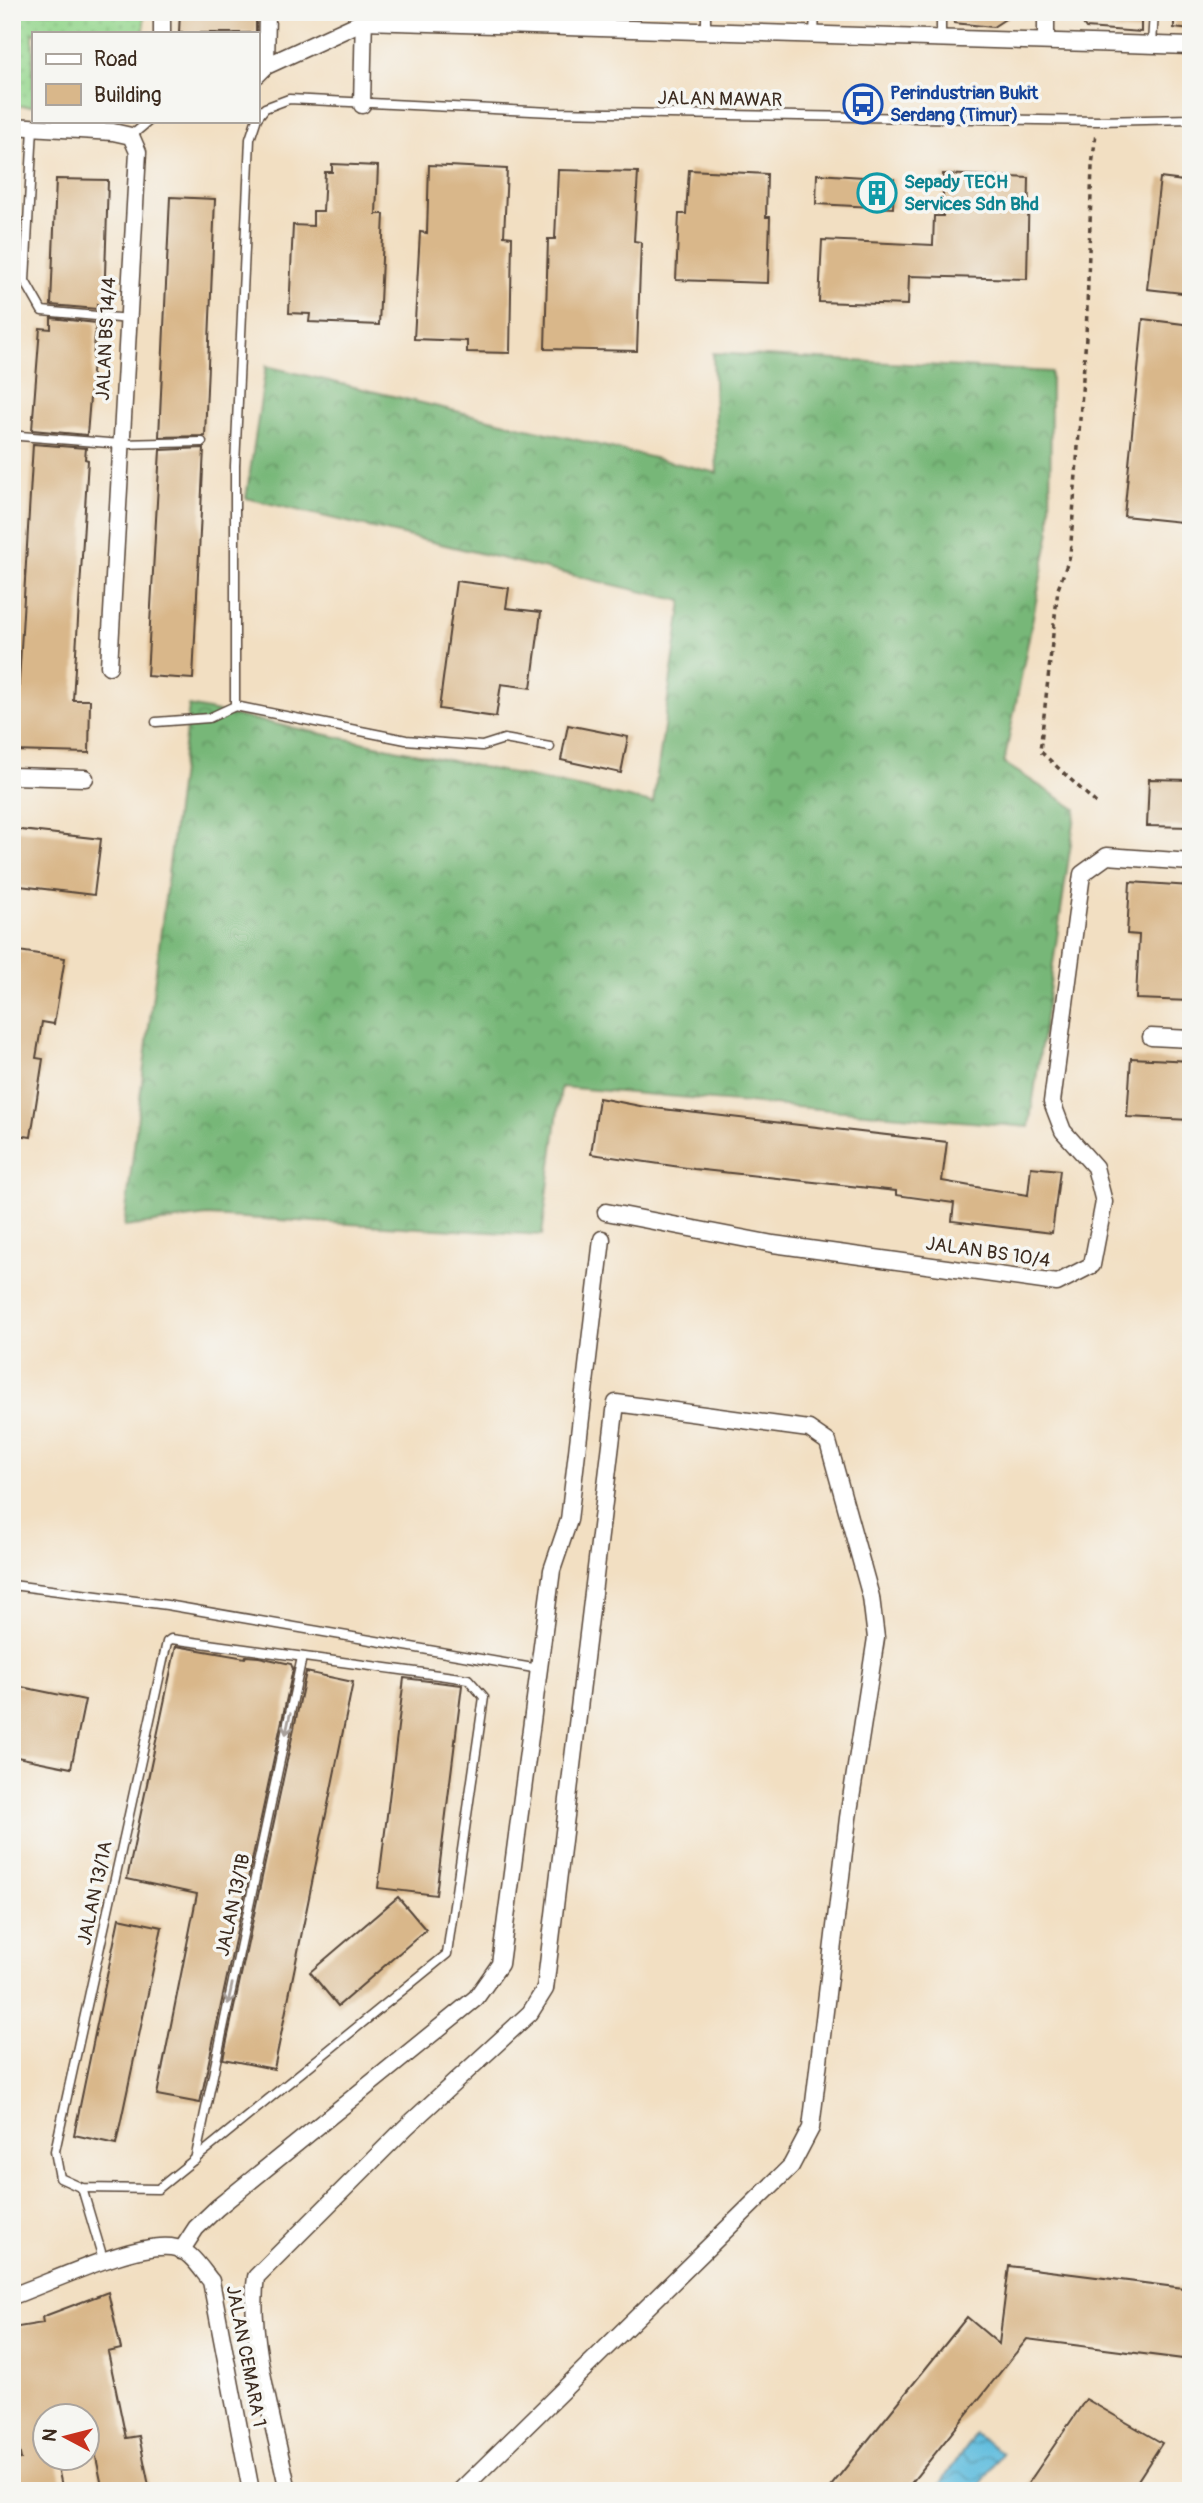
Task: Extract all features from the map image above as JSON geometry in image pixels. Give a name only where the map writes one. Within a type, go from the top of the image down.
[{"type":"street","points":[[162,12],[162,32]]},
{"type":"street","points":[[261,70],[267,12]]},
{"type":"street","points":[[1046,12],[1046,41]]},
{"type":"street","points":[[261,70],[364,16],[585,20],[706,31],[1191,46]]},
{"type":"street","points":[[362,105],[364,16]]},
{"type":"street","points":[[12,126],[131,136]]},
{"type":"street","name":"JALAN BS 14/4","points":[[109,666],[138,152],[131,136]]},
{"type":"street","points":[[12,776],[85,778]]},
{"type":"street","name":"JALAN BS 10/4","points":[[606,1212],[773,1244],[1057,1283],[1091,1265],[1104,1202],[1095,1167],[1063,1131],[1052,1102],[1082,874],[1107,856],[1191,862]]},
{"type":"street","points":[[1151,1037],[1191,1039]]},
{"type":"street","points":[[12,2297],[139,2251],[173,2247],[181,2250],[196,2228],[217,2208],[477,1998],[500,1964],[552,1570],[569,1520],[603,1239]]},
{"type":"street","points":[[288,2491],[258,2343],[252,2301],[256,2277],[406,2127],[530,2012],[545,1989],[616,1403],[809,1429],[828,1442],[871,1597],[876,1638],[848,1818],[811,2128],[790,2166],[460,2491]]},
{"type":"street","name":"JALAN CEMARA 1","points":[[181,2250],[191,2255],[211,2281],[251,2491]]},
{"type":"lane","points":[[706,12],[706,31]]},
{"type":"lane","points":[[814,34],[815,12]]},
{"type":"lane","points":[[941,12],[941,38]]},
{"type":"lane","points":[[1152,44],[1154,12]]},
{"type":"lane","name":"JALAN MAWAR","points":[[259,117],[265,108],[289,99],[362,105],[564,112],[1098,121],[1191,119]]},
{"type":"lane","points":[[131,136],[148,122]]},
{"type":"lane","name":"JALAN MAWAR","points":[[235,706],[235,466],[250,139],[256,122]]},
{"type":"lane","points":[[33,127],[25,281],[31,293],[42,312],[129,319]]},
{"type":"lane","points":[[20,436],[121,444],[202,442]]},
{"type":"lane","points":[[156,722],[209,718],[235,706],[405,740],[482,746],[505,739],[550,747]]},
{"type":"lane","points":[[12,1585],[167,1605],[539,1669]]},
{"type":"lane","name":"JALAN 13/1A","points":[[82,2188],[60,2178],[55,2151],[167,1642],[171,1639],[302,1657]]},
{"type":"lane","points":[[104,2262],[82,2188],[158,2189],[447,1954],[484,1696],[468,1679],[302,1657]]},
{"type":"lane","name":"JALAN 13/1B","points":[[195,2160],[302,1657]]},
{"type":"path","points":[[1096,803],[1040,751],[1058,589],[1070,556],[1086,338],[1092,166],[1098,121]]},
{"type":"green space","points":[[12,12],[144,12],[144,32],[32,32],[32,106],[12,106]]},
{"type":"green space","points":[[713,353],[1051,372],[1050,531],[1004,763],[1076,809],[1029,1127],[561,1087],[542,1235],[207,1216],[124,1227],[189,706],[653,803],[682,601],[246,498],[266,366],[717,473]]},
{"type":"water","points":[[975,2434],[1002,2453],[976,2491],[939,2491],[937,2489]]},
{"type":"building","points":[[180,12],[256,12],[256,32],[179,32]]},
{"type":"building","points":[[955,12],[1016,12],[993,27],[954,23]]},
{"type":"building","points":[[1075,12],[1141,12],[1141,32],[1086,28]]},
{"type":"building","points":[[1174,12],[1191,12],[1191,30],[1174,28]]},
{"type":"building","points":[[332,164],[378,166],[376,214],[384,214],[379,325],[309,322],[310,314],[289,313],[293,225],[313,226],[313,211],[323,211],[325,172],[332,172]]},
{"type":"building","points":[[429,165],[507,169],[504,236],[512,237],[510,353],[467,352],[467,341],[414,339],[420,232],[427,233]]},
{"type":"building","points":[[558,170],[638,172],[634,241],[641,242],[637,351],[545,349],[548,239],[555,239]]},
{"type":"building","points":[[689,170],[767,174],[766,217],[770,217],[768,283],[676,280],[679,214],[686,214]]},
{"type":"building","points":[[817,174],[894,179],[893,208],[816,204]]},
{"type":"building","points":[[943,174],[1029,178],[1027,279],[909,276],[908,305],[819,302],[822,240],[933,245],[934,216],[943,216]]},
{"type":"building","points":[[1160,178],[1191,182],[1191,294],[1147,289]]},
{"type":"building","points":[[56,179],[108,180],[104,306],[97,305],[97,309],[51,305]]},
{"type":"building","points":[[170,197],[215,199],[205,436],[159,437]]},
{"type":"building","points":[[51,318],[96,323],[87,435],[32,430],[40,328],[51,329]]},
{"type":"building","points":[[1143,319],[1191,325],[1191,523],[1124,516]]},
{"type":"building","points":[[33,444],[86,448],[85,459],[88,460],[73,700],[90,700],[89,753],[12,751],[12,699],[18,699]]},
{"type":"building","points":[[204,448],[193,679],[147,676],[160,450]]},
{"type":"building","points":[[456,581],[509,588],[506,608],[541,612],[531,688],[501,684],[496,717],[439,709]]},
{"type":"building","points":[[568,725],[628,737],[621,773],[561,760]]},
{"type":"building","points":[[1149,779],[1191,780],[1191,827],[1147,826]]},
{"type":"building","points":[[12,829],[101,839],[94,895],[12,885]]},
{"type":"building","points":[[1130,882],[1191,886],[1191,1001],[1136,999],[1139,935],[1127,934]]},
{"type":"building","points":[[12,950],[65,958],[54,1024],[42,1022],[36,1058],[43,1059],[31,1137],[12,1134]]},
{"type":"building","points":[[1131,1058],[1191,1061],[1191,1120],[1127,1117]]},
{"type":"building","points":[[599,1098],[645,1107],[947,1142],[942,1181],[982,1188],[1028,1195],[1031,1167],[1060,1170],[1052,1233],[952,1221],[954,1203],[896,1195],[896,1191],[694,1169],[591,1154]]},
{"type":"building","points":[[176,1646],[245,1658],[259,1657],[291,1664],[293,1669],[200,2103],[157,2095],[197,1894],[127,1879]]},
{"type":"building","points":[[306,1672],[353,1682],[274,2069],[223,2059]]},
{"type":"building","points":[[404,1678],[462,1685],[436,1895],[378,1888]]},
{"type":"building","points":[[12,1685],[85,1700],[71,1768],[12,1756]]},
{"type":"building","points":[[398,1897],[426,1930],[338,2006],[310,1972]]},
{"type":"building","points":[[119,1918],[162,1927],[116,2144],[74,2135]]},
{"type":"building","points":[[1009,2266],[1191,2289],[1191,2360],[1027,2339],[905,2491],[827,2491],[967,2317],[999,2344]]},
{"type":"building","points":[[108,2292],[121,2349],[108,2352],[126,2438],[139,2436],[150,2491],[103,2491],[99,2472],[102,2472],[102,2402],[32,2402],[32,2472],[59,2472],[63,2491],[15,2491],[12,2461],[21,2459],[12,2417],[12,2328],[43,2323],[42,2317]]},
{"type":"building","points":[[1086,2399],[1162,2443],[1131,2491],[1023,2491]]},
{"type":"place","name":"Perindustrian Bukit Serdang (Timur)","points":[[863,104]]},
{"type":"place","name":"Sepady TECH Services Sdn Bhd","points":[[877,193]]}]
